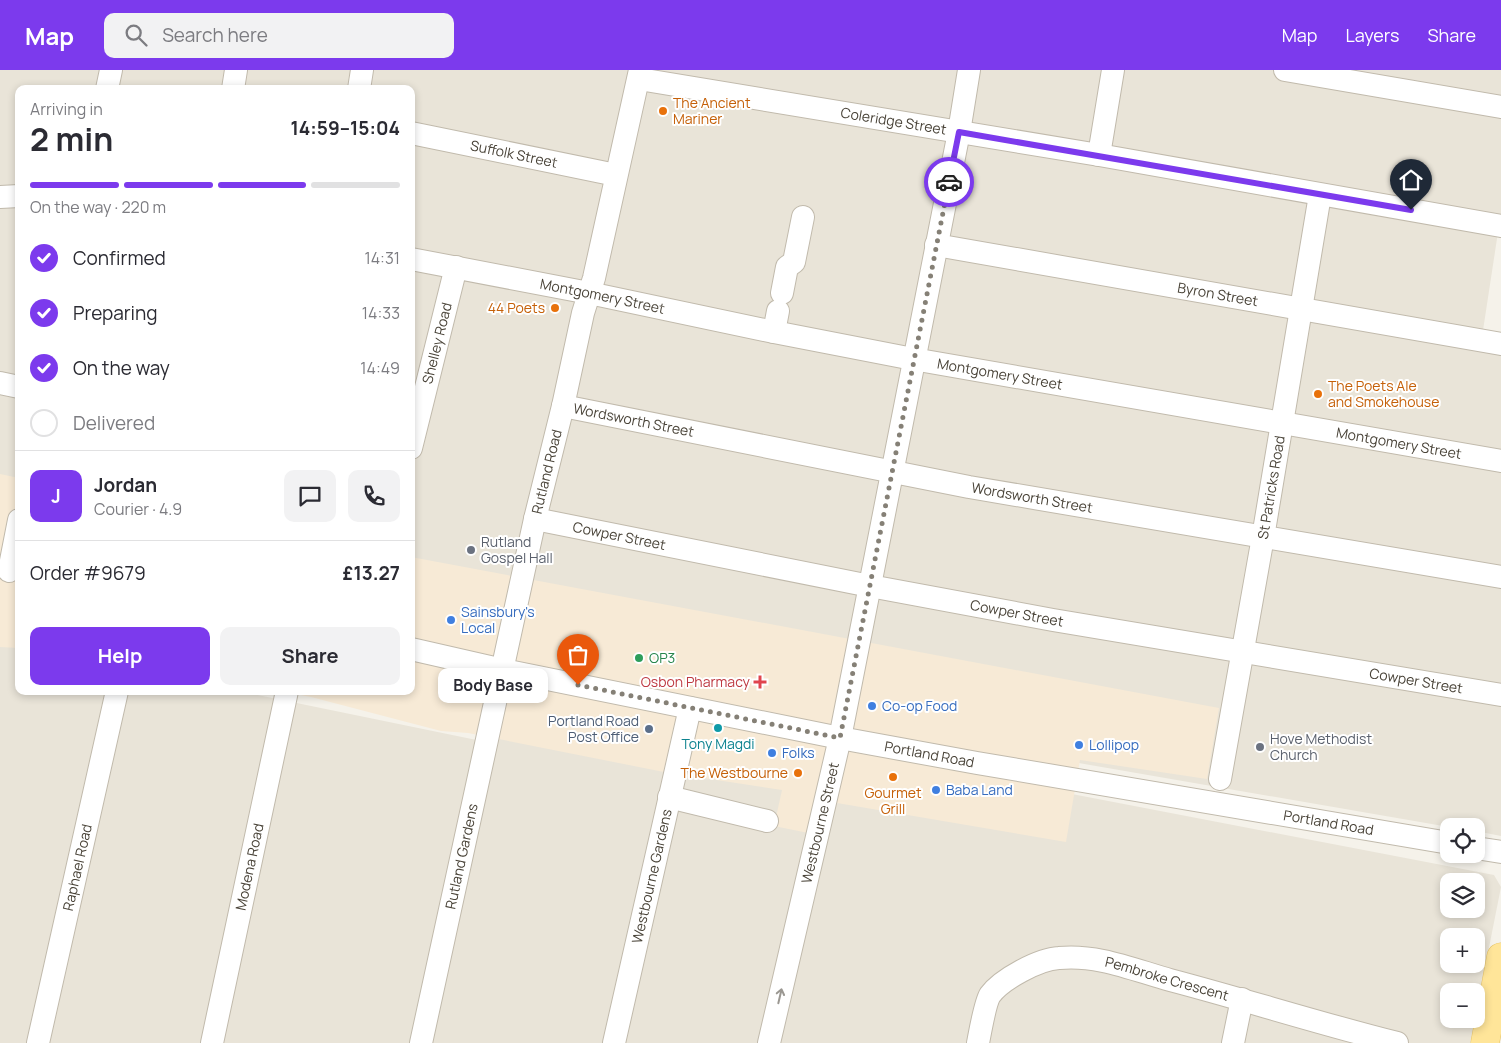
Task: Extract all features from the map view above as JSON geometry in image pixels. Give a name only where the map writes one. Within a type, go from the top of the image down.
[{"type":"main road","points":[[1485,1043],[1497,996],[1501,956]]},
{"type":"street","points":[[108,85],[111,70]]},
{"type":"street","points":[[234,85],[236,70]]},
{"type":"street","points":[[360,85],[362,70]]},
{"type":"street","name":"Westbourne Street","points":[[769,1043],[840,738],[959,132],[969,70]]},
{"type":"street","points":[[1099,155],[1113,70]]},
{"type":"street","points":[[1285,70],[1501,107]]},
{"type":"street","name":"Coleridge Street","points":[[639,74],[959,132],[1501,226]]},
{"type":"street","name":"Rutland Road","points":[[503,670],[535,519],[563,406],[583,313],[594,278],[639,74]]},
{"type":"street","name":"Suffolk Street","points":[[415,134],[616,175]]},
{"type":"street","name":"St Patricks Road","points":[[1220,779],[1263,537],[1320,195]]},
{"type":"street","points":[[0,198],[15,196]]},
{"type":"street","points":[[778,312],[786,267],[794,262],[803,217]]},
{"type":"street","name":"Byron Street","points":[[936,245],[1501,344]]},
{"type":"street","name":"Montgomery Street","points":[[415,260],[589,292],[778,312],[914,359],[1501,461]]},
{"type":"street","name":"Shelley Road","points":[[415,432],[456,268]]},
{"type":"street","points":[[0,384],[15,386]]},
{"type":"street","name":"Wordsworth Street","points":[[563,406],[969,487],[1501,577]]},
{"type":"street","name":"Cowper Street","points":[[535,519],[870,586],[1053,620],[1501,696]]},
{"type":"street","points":[[9,572],[15,541]]},
{"type":"street","name":"Portland Road","points":[[415,651],[840,738],[1440,841]]},
{"type":"street","name":"Rutland Gardens","points":[[421,1043],[503,670]]},
{"type":"street","name":"Raphael Road","points":[[38,1043],[116,695]]},
{"type":"street","name":"Modena Road","points":[[212,1043],[286,695]]},
{"type":"street","name":"Westbourne Gardens","points":[[614,1043],[690,708]]},
{"type":"street","points":[[669,797],[767,821]]},
{"type":"street","points":[[1485,849],[1501,852]]},
{"type":"street","name":"Pembroke Crescent","points":[[978,1043],[989,997],[1006,979],[1057,958],[1088,957],[1242,999],[1347,1031],[1397,1043]]},
{"type":"street","points":[[1233,1043],[1242,999]]},
{"type":"shaded area","points":[[0,70],[1501,70],[1501,218],[1480,350],[1501,354],[1501,836],[1485,833],[1485,818],[1440,818],[1440,825],[853,724],[415,562],[415,85],[15,85],[15,478],[0,475]]},
{"type":"shaded area","points":[[0,474],[15,477],[15,648],[0,647]]},
{"type":"shaded area","points":[[415,558],[1219,708],[1207,779],[1080,760],[1066,842],[837,803],[828,837],[774,826],[782,790],[664,772],[468,733],[441,731],[301,695],[415,695]]},
{"type":"shaded area","points":[[0,643],[15,646],[15,695],[257,695],[496,744],[509,686],[1484,873],[1440,873],[1440,918],[1485,918],[1485,873],[1494,875],[1501,887],[1485,968],[1485,928],[1440,928],[1440,973],[1484,973],[1482,983],[1440,983],[1440,1028],[1473,1028],[1470,1043],[0,1043]]},
{"type":"way so far","points":[[578,685],[840,738],[949,182]]},
{"type":"place","name":"The Ancient Mariner","points":[[663,111]]},
{"type":"place","name":"44 Poets","points":[[555,308]]},
{"type":"place","name":"The Poets Ale and Smokehouse","points":[[1318,394]]},
{"type":"place","name":"Rutland Gospel Hall","points":[[471,550]]},
{"type":"place","name":"Sainsbury's Local","points":[[451,620]]},
{"type":"place","name":"OP3","points":[[639,658]]},
{"type":"place","name":"Osbon Pharmacy","points":[[760,682]]},
{"type":"place","name":"Body Base","points":[[578,685]]},
{"type":"place","name":"Co-op Food","points":[[872,706]]},
{"type":"place","name":"Tony Magdi","points":[[718,728]]},
{"type":"place","name":"Portland Road Post Office","points":[[649,729]]},
{"type":"place","name":"Lollipop","points":[[1079,745]]},
{"type":"place","name":"Hove Methodist Church","points":[[1260,747]]},
{"type":"place","name":"Folks","points":[[772,753]]},
{"type":"place","name":"The Westbourne","points":[[798,773]]},
{"type":"place","name":"Gourmet Grill","points":[[893,777]]},
{"type":"place","name":"Baba Land","points":[[936,790]]},
{"type":"route","points":[[949,182],[959,132],[1411,210]]}]
